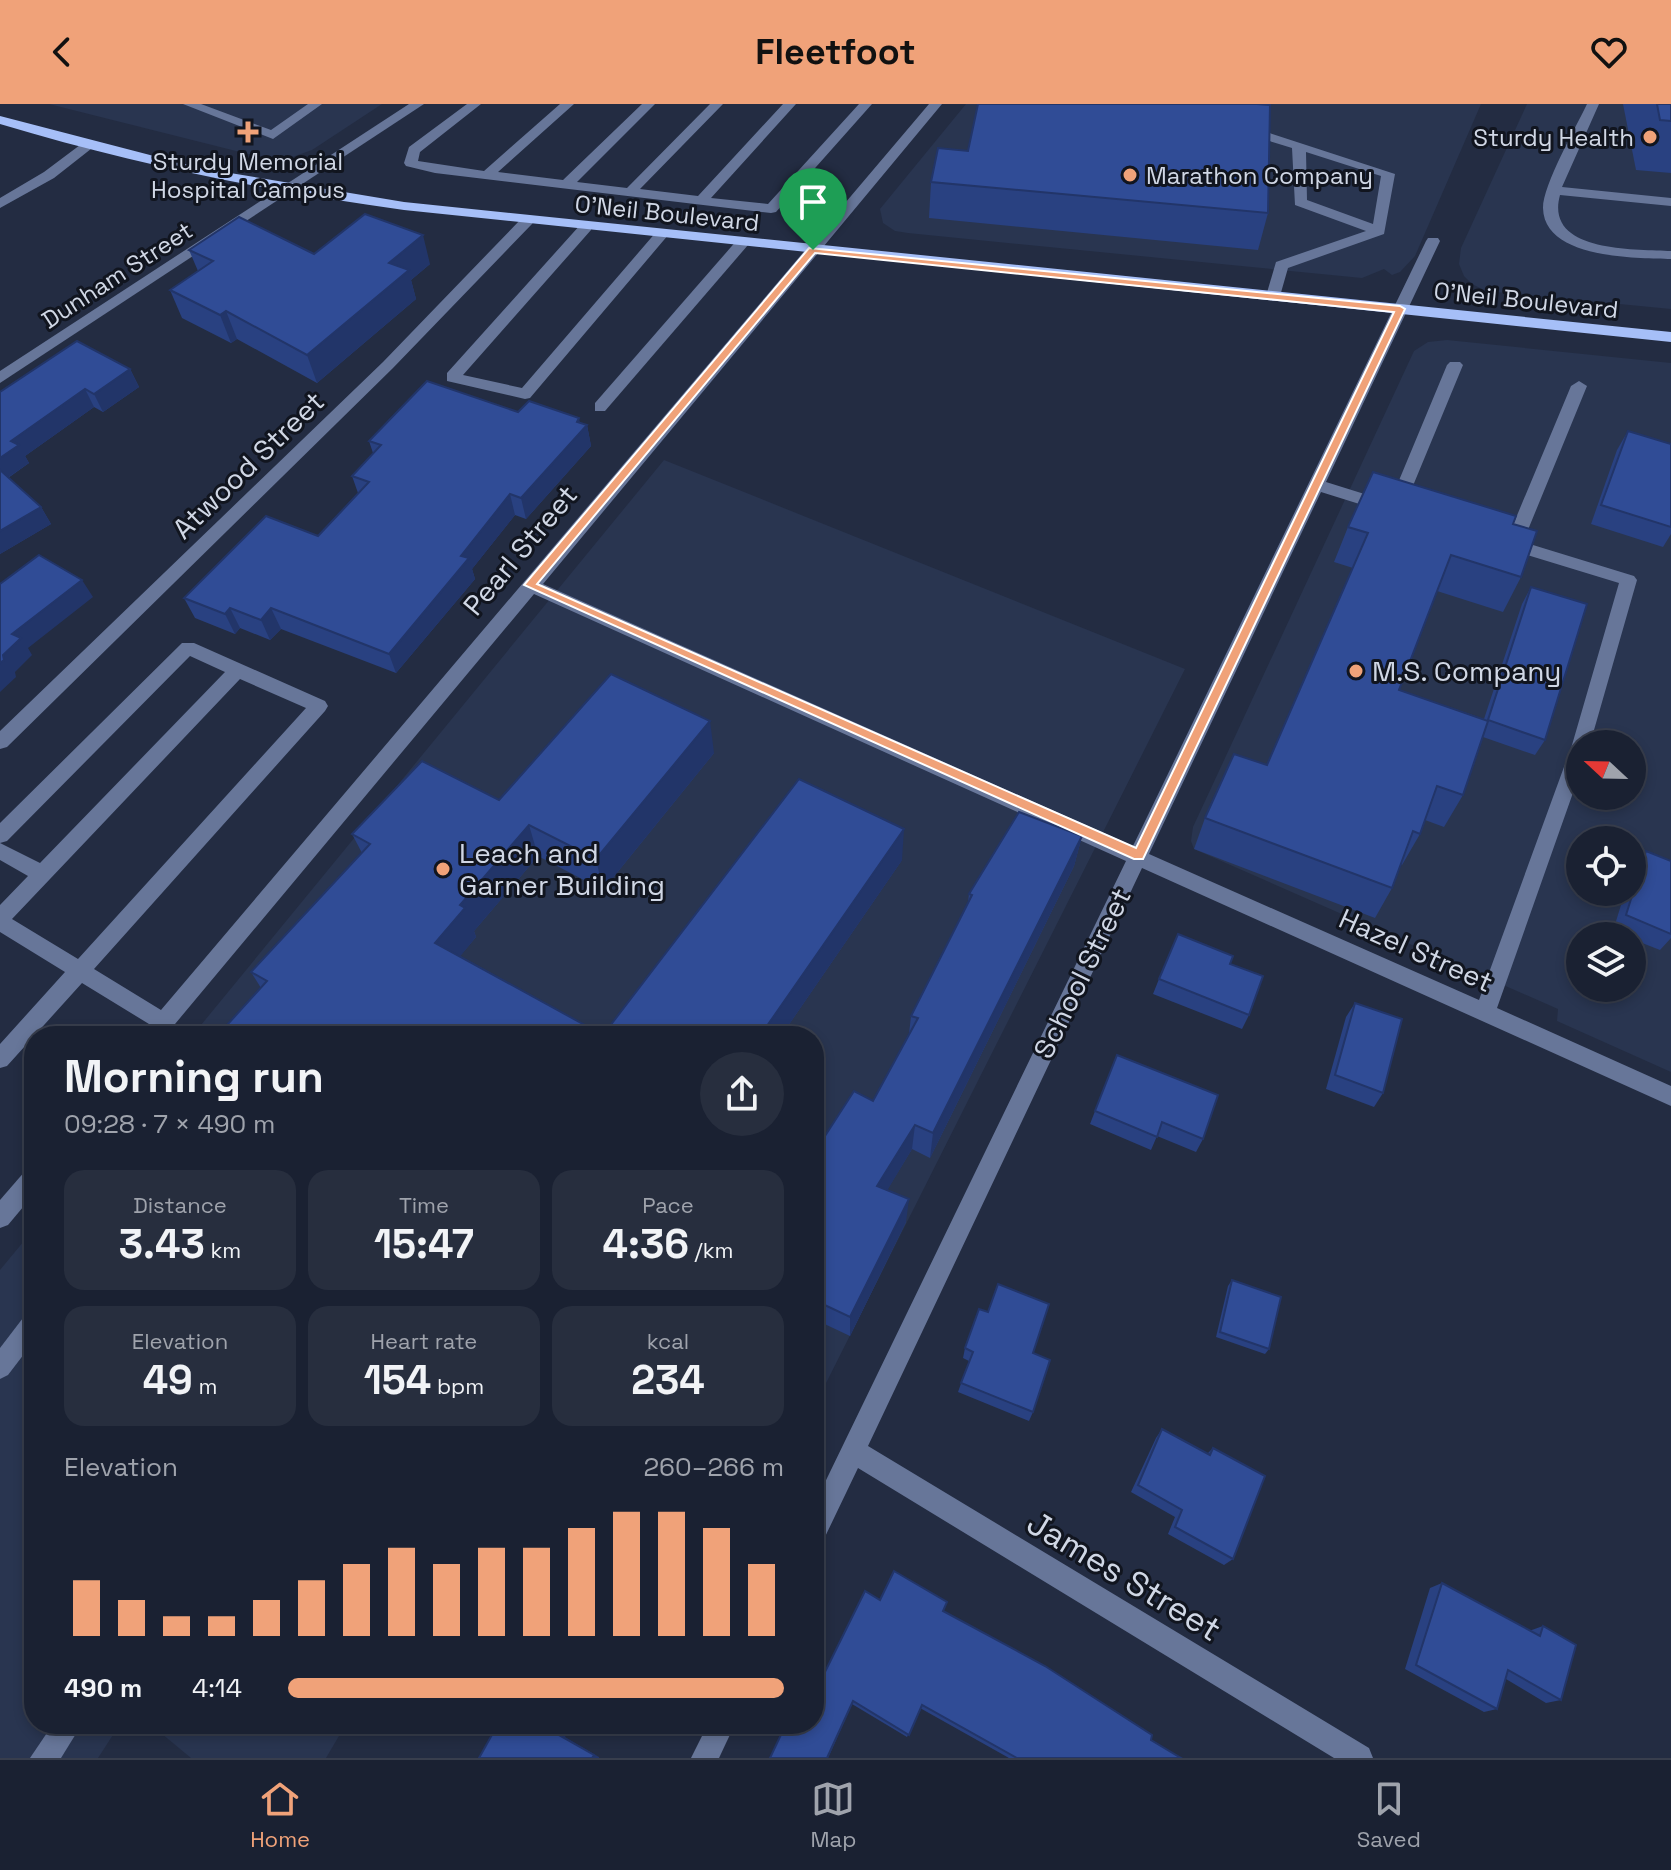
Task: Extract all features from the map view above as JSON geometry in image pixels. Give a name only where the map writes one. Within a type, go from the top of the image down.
[{"type":"main road","name":"O'Neil Boulevard","points":[[0,120],[89,145],[288,189],[527,221],[1671,337]]},
{"type":"street","points":[[189,104],[273,135],[316,104]]},
{"type":"street","name":"Dunham Street","points":[[0,378],[418,104]]},
{"type":"street","points":[[475,104],[414,150],[411,163],[771,209],[866,104]]},
{"type":"street","points":[[487,175],[568,104]]},
{"type":"street","points":[[566,185],[649,104]]},
{"type":"street","points":[[630,192],[717,104]]},
{"type":"street","points":[[700,202],[790,104]]},
{"type":"street","name":"Pearl Street","points":[[161,1026],[936,104]]},
{"type":"street","points":[[1240,104],[1235,127],[1388,174],[1379,231]]},
{"type":"street","points":[[1593,104],[1554,190],[1550,211],[1554,226],[1578,244],[1671,255]]},
{"type":"street","points":[[0,204],[49,175],[89,145]]},
{"type":"street","points":[[1299,146],[1300,202],[1379,231]]},
{"type":"street","points":[[1554,190],[1671,202]]},
{"type":"street","name":"Atwood Street","points":[[0,742],[388,365],[527,221]]},
{"type":"street","points":[[586,227],[452,377],[525,394],[662,234]]},
{"type":"street","points":[[1273,296],[1281,265],[1379,231]]},
{"type":"street","name":"School Street","points":[[824,1511],[1433,241]]},
{"type":"street","points":[[600,407],[743,242]]},
{"type":"street","points":[[1316,485],[1403,511],[1455,365]]},
{"type":"street","points":[[1513,545],[1579,386]]},
{"type":"street","points":[[1484,536],[1628,580],[1584,730]]},
{"type":"street","name":"Hazel Street","points":[[530,585],[1139,855],[1671,1096]]},
{"type":"street","points":[[0,835],[188,648],[319,706],[29,1026]]},
{"type":"street","points":[[154,1026],[79,970],[0,920],[238,670]]},
{"type":"street","points":[[1485,1012],[1566,784]]},
{"type":"street","points":[[0,851],[42,874]]},
{"type":"street","points":[[0,1059],[24,1032]]},
{"type":"street","points":[[0,1217],[24,1189]]},
{"type":"street","points":[[0,1367],[24,1335]]},
{"type":"street","name":"James Street","points":[[853,1451],[1359,1758]]},
{"type":"street","points":[[44,1758],[62,1734]]},
{"type":"street","points":[[705,1758],[717,1734]]},
{"type":"shaded area","name":"Sturdy Memorial Hospital Campus","points":[[49,104],[382,104],[312,150],[284,160],[248,154]]},
{"type":"shaded area","name":"Marathon Company","points":[[966,104],[1481,104],[1415,256],[1400,272],[1392,275],[1384,269],[1362,278],[895,231],[883,223],[880,209]]},
{"type":"shaded area","points":[[1527,104],[1671,104],[1671,309],[1486,291],[1464,276],[1459,264],[1461,248]]},
{"type":"shaded area","points":[[1447,340],[1671,363],[1671,1072],[1557,1021],[1558,1009],[1194,849],[1191,841],[1193,827],[1414,351],[1428,342]]},
{"type":"shaded area","points":[[664,460],[1185,669],[824,1387],[824,1026],[200,1026]]},
{"type":"shaded area","points":[[24,1241],[24,1734],[114,1734],[98,1758],[0,1758],[0,1270]]},
{"type":"shaded area","points":[[162,1734],[340,1734],[326,1758],[191,1758]]},
{"type":"building","name":"Marathon Company","points":[[978,104],[1270,105],[1268,213],[931,182],[938,148],[968,151]]},
{"type":"building","points":[[1657,104],[1671,104],[1671,121],[1660,120]]},
{"type":"building","points":[[365,214],[423,235],[389,263],[409,270],[307,355],[226,311],[220,315],[170,290],[213,261],[189,250],[239,217],[314,254]]},
{"type":"building","points":[[77,341],[130,369],[94,394],[85,389],[11,441],[19,445],[0,458],[0,392]]},
{"type":"building","points":[[427,381],[518,412],[529,401],[579,418],[577,422],[587,425],[521,498],[510,494],[461,556],[469,558],[389,654],[271,608],[261,620],[230,608],[225,614],[184,598],[266,516],[318,536],[369,482],[352,476],[381,445],[369,441]]},
{"type":"building","points":[[1628,431],[1671,444],[1671,527],[1601,505]]},
{"type":"building","points":[[0,470],[41,507],[0,531]]},
{"type":"building","name":"M.S. Company","points":[[1373,472],[1516,516],[1513,524],[1537,531],[1521,577],[1451,555],[1399,690],[1488,721],[1463,795],[1437,786],[1420,834],[1413,831],[1392,888],[1205,818],[1234,754],[1267,765],[1368,533],[1348,527]]},
{"type":"building","points":[[39,555],[82,580],[12,634],[21,638],[3,655],[4,660],[0,663],[0,584]]},
{"type":"building","points":[[1531,587],[1587,604],[1545,740],[1488,720]]},
{"type":"building","points":[[611,674],[710,721],[596,859],[529,825],[460,905],[465,908],[435,943],[587,1026],[226,1026],[267,981],[251,972],[370,844],[352,834],[422,761],[499,800]]},
{"type":"building","points":[[799,779],[904,829],[767,1026],[610,1026]]},
{"type":"building","points":[[1019,812],[1082,836],[933,1133],[915,1125],[877,1186],[909,1199],[850,1317],[824,1305],[824,1138],[854,1091],[873,1101],[918,1018],[911,1016],[972,895],[969,894]]},
{"type":"building","points":[[1646,851],[1671,861],[1671,934],[1626,915],[1629,906],[1646,906]]},
{"type":"building","points":[[1178,934],[1233,956],[1230,964],[1263,976],[1249,1015],[1159,979]]},
{"type":"building","points":[[1355,1003],[1402,1019],[1383,1093],[1335,1075]]},
{"type":"building","points":[[1117,1055],[1218,1095],[1203,1139],[1162,1122],[1157,1137],[1095,1111]]},
{"type":"building","points":[[1232,1280],[1281,1297],[1269,1349],[1220,1332]]},
{"type":"building","points":[[998,1284],[1049,1304],[1033,1353],[1050,1360],[1033,1412],[961,1383],[973,1352],[965,1348],[979,1309],[988,1312]]},
{"type":"building","points":[[1162,1429],[1210,1455],[1213,1448],[1265,1476],[1233,1559],[1175,1527],[1182,1510],[1138,1485]]},
{"type":"building","points":[[894,1571],[947,1602],[943,1611],[1045,1666],[1152,1735],[1151,1740],[1181,1758],[1017,1758],[922,1705],[909,1735],[853,1701],[827,1758],[770,1758],[781,1734],[824,1734],[824,1674],[865,1591],[880,1600]]},
{"type":"building","points":[[1442,1583],[1540,1636],[1543,1626],[1576,1645],[1561,1700],[1508,1670],[1497,1709],[1416,1665]]},
{"type":"building","points":[[492,1734],[560,1734],[594,1755],[592,1758],[479,1758]]},
{"type":"place","name":"Sturdy Memorial Hospital Campus","points":[[248,132]]},
{"type":"place","name":"Sturdy Health","points":[[1650,137]]},
{"type":"place","name":"Marathon Company","points":[[1130,175]]},
{"type":"place","name":"M.S. Company","points":[[1356,671]]},
{"type":"place","name":"Leach and Garner Building","points":[[443,869]]},
{"type":"route","points":[[813,250],[1400,309],[1139,855],[530,585],[813,250]]}]
